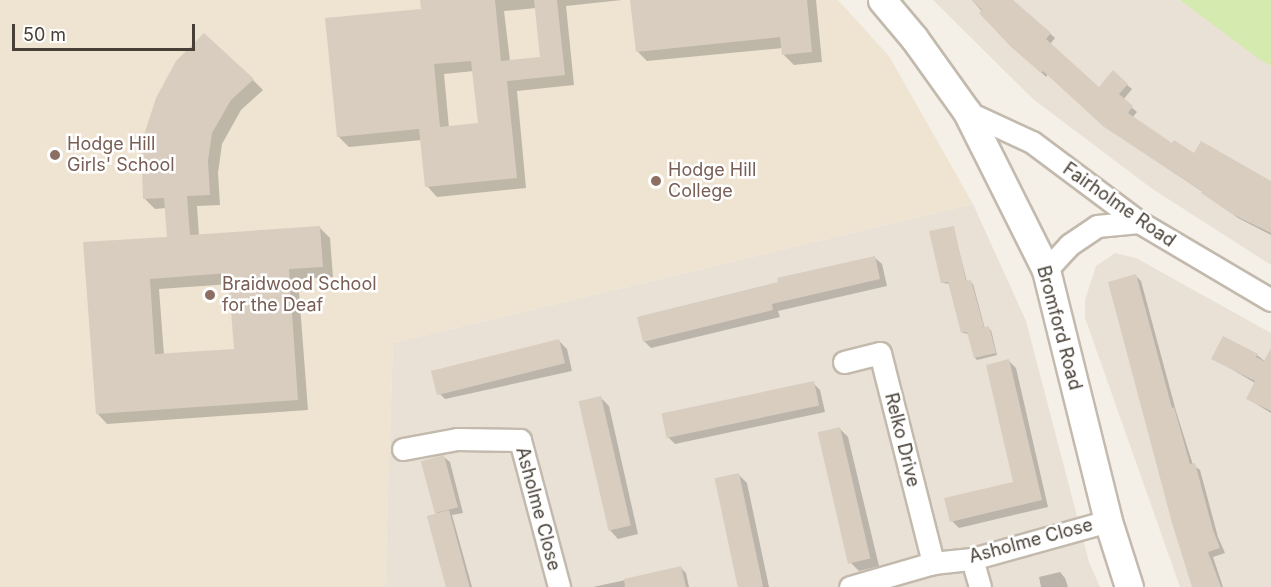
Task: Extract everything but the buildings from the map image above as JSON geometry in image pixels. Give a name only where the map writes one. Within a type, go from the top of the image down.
[{"type":"street","name":"Bromford Road","points":[[882,0],[914,38],[967,112],[1046,270],[1108,521],[1129,587]]},
{"type":"street","name":"Fairholme Road","points":[[967,112],[1032,142],[1140,222],[1271,300]]},
{"type":"street","points":[[1046,270],[1069,245],[1097,226],[1140,222]]},
{"type":"street","name":"Relko Drive","points":[[844,362],[880,353],[933,564]]},
{"type":"street","name":"Asholme Close","points":[[403,449],[458,439],[520,440],[559,587]]},
{"type":"street","name":"Asholme Close","points":[[850,587],[933,564],[972,559],[1108,521]]},
{"type":"street","points":[[972,559],[980,587]]},
{"type":"shaded area","points":[[0,0],[838,0],[889,56],[973,204],[393,343],[385,587],[0,587]]},
{"type":"shaded area","points":[[933,0],[1180,0],[1271,66],[1271,265],[1151,188],[1033,99]]},
{"type":"shaded area","points":[[973,204],[1026,321],[1089,562],[1100,587],[385,587],[393,343]]},
{"type":"shaded area","points":[[1115,253],[1136,258],[1271,333],[1271,587],[1180,587],[1085,318],[1085,300],[1096,266]]},
{"type":"green space","points":[[1180,0],[1271,0],[1271,66],[1259,59]]},
{"type":"place","name":"Hodge Hill Girls' School","points":[[55,155]]},
{"type":"place","name":"Hodge Hill College","points":[[656,181]]},
{"type":"place","name":"Braidwood School for the Deaf","points":[[210,295]]}]
